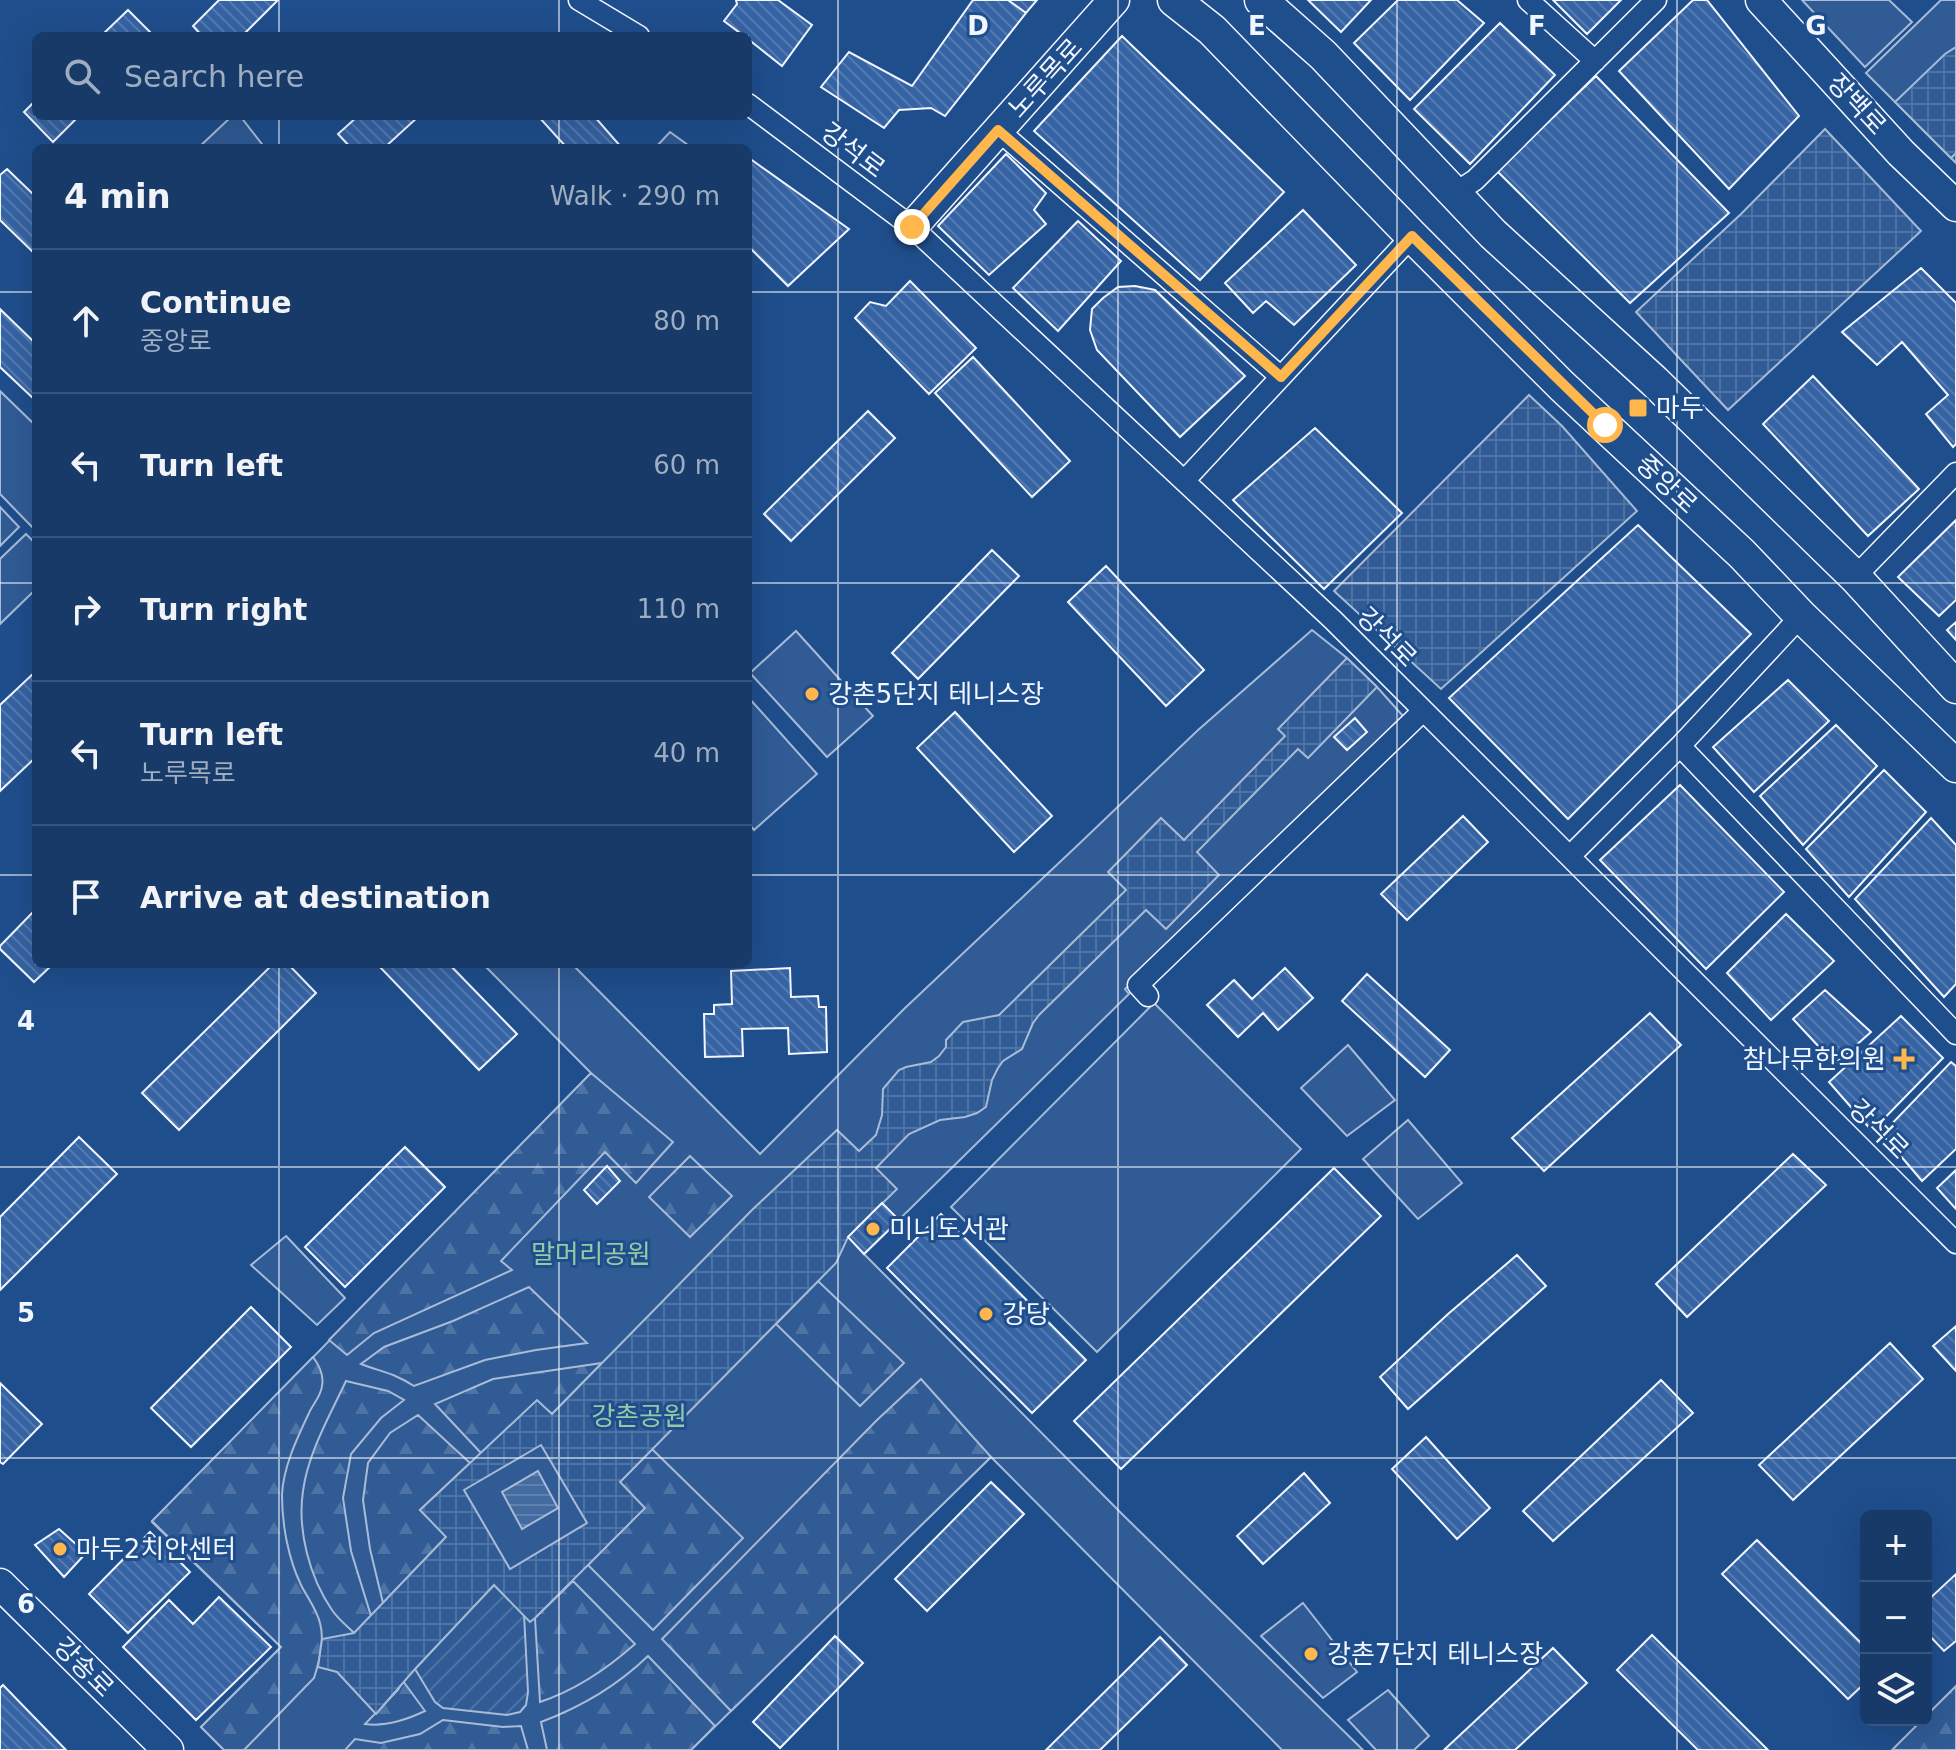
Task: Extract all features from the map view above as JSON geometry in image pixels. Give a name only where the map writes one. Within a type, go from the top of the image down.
[{"type":"main road","name":"중앙로","points":[[1174,0],[1212,30],[1562,386],[1742,554],[1801,616],[1956,766]]},
{"type":"main road","points":[[1261,0],[1323,55],[1493,234],[1654,381],[1855,577],[1956,687]]},
{"type":"street","points":[[579,0],[632,32]]},
{"type":"street","name":"노루목로","points":[[912,227],[1114,0]]},
{"type":"street","points":[[1528,0],[1595,61]]},
{"type":"street","points":[[1455,193],[1475,180],[1656,0]]},
{"type":"street","name":"장백로","points":[[1761,0],[1901,153],[1956,206]]},
{"type":"street","name":"강석로","points":[[752,107],[912,227],[1333,620],[1956,1243]]},
{"type":"street","points":[[998,130],[1281,377]]},
{"type":"street","points":[[1184,481],[1412,236]]},
{"type":"street","points":[[1855,577],[1956,473]]},
{"type":"street","points":[[1570,856],[1680,746],[1801,616]]},
{"type":"street","points":[[1148,996],[1138,985],[1423,711]]},
{"type":"street","points":[[1680,746],[1956,1034]]},
{"type":"street","name":"강송로","points":[[0,1584],[168,1750]]},
{"type":"shaded area","points":[[1802,0],[1889,0],[1912,22],[1865,67]]},
{"type":"shaded area","points":[[1941,0],[1956,0],[1956,163],[1866,73]]},
{"type":"shaded area","points":[[1956,47],[1956,153],[1951,158],[1895,102]]},
{"type":"shaded area","points":[[228,120],[243,120],[262,144],[202,144]]},
{"type":"shaded area","points":[[1825,129],[1921,231],[1728,410],[1636,312],[1741,214]]},
{"type":"shaded area","points":[[670,132],[686,144],[659,144]]},
{"type":"shaded area","points":[[0,391],[32,422],[32,527],[0,494]]},
{"type":"shaded area","points":[[1529,395],[1562,426],[1637,511],[1441,689],[1334,591]]},
{"type":"shaded area","points":[[0,507],[19,527],[0,546]]},
{"type":"shaded area","points":[[26,534],[32,540],[32,593],[0,624],[0,559]]},
{"type":"shaded area","name":"강촌공원","points":[[1312,630],[1347,658],[1403,716],[1125,989],[1129,994],[864,1254],[1121,1513],[1363,1750],[1282,1750],[991,1457],[691,1750],[224,1750],[201,1727],[281,1647],[152,1522],[591,1073],[487,968],[576,968],[760,1154],[904,1009],[1197,731]]},
{"type":"shaded area","name":"강촌5단지 테니스장","points":[[796,631],[873,716],[827,757],[752,675],[752,671]]},
{"type":"shaded area","points":[[1347,658],[1377,687],[1308,758],[1298,749],[1197,852],[1219,875],[1166,929],[1146,910],[1039,1015],[1022,1049],[998,1068],[986,1107],[965,1117],[940,1120],[909,1134],[876,1168],[897,1189],[848,1237],[836,1263],[620,1482],[645,1508],[535,1618],[530,1622],[494,1585],[376,1714],[337,1672],[318,1667],[322,1639],[354,1633],[446,1537],[420,1510],[537,1400],[552,1414],[752,1210],[837,1130],[859,1151],[876,1135],[882,1115],[883,1089],[899,1070],[931,1062],[939,1056],[946,1047],[946,1040],[963,1022],[999,1015],[1126,890],[1108,872],[1161,818],[1184,840],[1285,736],[1278,729]],"holes":[[[541,1445],[587,1523],[510,1569],[464,1490]]]},
{"type":"shaded area","points":[[752,701],[817,774],[754,830],[752,828]]},
{"type":"shaded area","points":[[1154,1003],[1301,1149],[1097,1352],[951,1207]]},
{"type":"shaded area","points":[[1348,1045],[1395,1100],[1347,1136],[1301,1088]]},
{"type":"shaded area","points":[[1408,1120],[1462,1183],[1418,1219],[1363,1159]]},
{"type":"shaded area","points":[[286,1236],[345,1298],[317,1325],[251,1265]]},
{"type":"shaded area","points":[[538,1471],[558,1508],[522,1529],[502,1492]]},
{"type":"shaded area","name":"강촌7단지 테니스장","points":[[1303,1603],[1357,1672],[1323,1698],[1261,1636]]},
{"type":"shaded area","points":[[1388,1690],[1429,1736],[1414,1750],[1376,1750],[1348,1720]]},
{"type":"green space","points":[[591,1073],[673,1142],[636,1183],[605,1152],[501,1261],[512,1270],[374,1333],[347,1355],[329,1340]]},
{"type":"green space","points":[[690,1156],[732,1196],[690,1237],[649,1197]]},
{"type":"green space","points":[[818,1281],[904,1363],[860,1406],[776,1324]]},
{"type":"green space","points":[[529,1287],[587,1343],[485,1360],[414,1386],[394,1375],[361,1364],[384,1347]]},
{"type":"green space","points":[[313,1357],[322,1375],[321,1390],[291,1453],[282,1495],[289,1552],[320,1623],[319,1658],[314,1678],[244,1750],[224,1750],[201,1727],[281,1647],[152,1521]]},
{"type":"green space","points":[[602,1363],[552,1414],[537,1401],[481,1453],[435,1404],[493,1379]]},
{"type":"green space","points":[[921,1379],[991,1457],[731,1711],[662,1639]]},
{"type":"green space","points":[[346,1381],[388,1391],[404,1400],[381,1418],[351,1454],[343,1498],[351,1551],[371,1616],[354,1633],[334,1613],[317,1584],[307,1554],[302,1522],[303,1491],[310,1463],[320,1434]]},
{"type":"green space","points":[[418,1415],[470,1463],[420,1510],[447,1536],[383,1603],[370,1549],[363,1500],[368,1463],[390,1433]]},
{"type":"green space","points":[[652,1449],[743,1538],[653,1630],[588,1565],[644,1508],[619,1483]]},
{"type":"green space","points":[[573,1581],[635,1644],[591,1678],[540,1702],[535,1618]]},
{"type":"green space","points":[[494,1584],[524,1614],[526,1705],[520,1712],[507,1715],[443,1708],[435,1702],[415,1669]]},
{"type":"green space","points":[[648,1656],[715,1726],[691,1750],[547,1750],[541,1722],[598,1695]]},
{"type":"green space","points":[[403,1681],[425,1711],[396,1722],[365,1724],[398,1690]]},
{"type":"green space","points":[[1956,1686],[1956,1750],[1892,1750],[1916,1726],[1932,1726],[1932,1710]]},
{"type":"green space","points":[[443,1720],[521,1726],[528,1750],[345,1750],[355,1739],[381,1743],[420,1734]]},
{"type":"building","points":[[219,0],[278,0],[246,32],[198,32],[193,26]]},
{"type":"building","points":[[736,0],[778,0],[812,25],[782,66],[752,42],[752,32],[739,32],[724,21],[737,4]]},
{"type":"building","points":[[973,0],[1008,0],[1026,13],[945,116],[931,108],[899,110],[884,128],[821,87],[849,52],[912,86]]},
{"type":"building","points":[[1008,0],[1037,0],[1026,13]]},
{"type":"building","points":[[1308,0],[1371,0],[1341,32]]},
{"type":"building","points":[[1398,0],[1457,0],[1484,23],[1410,100],[1354,43]]},
{"type":"building","points":[[1553,0],[1621,0],[1587,34]]},
{"type":"building","points":[[1693,0],[1707,0],[1799,116],[1729,189],[1619,71]]},
{"type":"building","points":[[128,10],[150,32],[105,32]]},
{"type":"building","points":[[1500,23],[1555,75],[1470,164],[1414,109]]},
{"type":"building","points":[[1122,36],[1284,192],[1200,280],[1034,131]]},
{"type":"building","points":[[1596,76],[1729,213],[1630,303],[1497,171]]},
{"type":"building","points":[[32,104],[32,120],[75,120],[53,142],[24,112]]},
{"type":"building","points":[[354,120],[415,120],[388,144],[347,144],[338,134]]},
{"type":"building","points":[[542,120],[598,120],[618,144],[563,144]]},
{"type":"building","points":[[1006,154],[1046,193],[1034,210],[1046,224],[989,275],[938,226]]},
{"type":"building","points":[[752,160],[849,229],[788,286],[752,250]]},
{"type":"building","points":[[7,169],[32,193],[32,251],[0,220],[0,175]]},
{"type":"building","points":[[1303,210],[1356,265],[1294,325],[1266,301],[1253,313],[1225,283]]},
{"type":"building","points":[[1078,221],[1121,261],[1058,331],[1013,288]]},
{"type":"building","points":[[1921,268],[1956,303],[1956,444],[1953,447],[1926,414],[1948,395],[1902,342],[1877,365],[1842,332]]},
{"type":"building","points":[[910,281],[976,348],[929,394],[855,318],[870,302],[886,306]]},
{"type":"building","points":[[1118,287],[1155,290],[1245,376],[1180,437],[1097,350],[1090,330],[1092,309],[1103,298]]},
{"type":"building","points":[[0,309],[32,340],[32,397],[0,367]]},
{"type":"building","points":[[973,357],[1070,461],[1032,497],[935,393]]},
{"type":"building","points":[[1813,376],[1919,489],[1868,536],[1763,424]]},
{"type":"building","points":[[868,411],[895,438],[791,541],[764,514]]},
{"type":"building","points":[[1315,428],[1402,513],[1324,589],[1233,500]]},
{"type":"building","points":[[1956,520],[1956,600],[1939,616],[1898,577]]},
{"type":"building","points":[[1638,525],[1751,634],[1568,819],[1449,698]]},
{"type":"building","points":[[992,550],[1019,576],[918,679],[892,653]]},
{"type":"building","points":[[1106,566],[1204,670],[1166,706],[1068,602]]},
{"type":"building","points":[[1956,622],[1956,640],[1947,630]]},
{"type":"building","points":[[32,675],[32,761],[0,791],[0,705]]},
{"type":"building","points":[[1788,680],[1829,721],[1754,792],[1713,747]]},
{"type":"building","points":[[955,712],[1052,816],[1014,852],[917,748]]},
{"type":"building","points":[[1355,718],[1367,732],[1347,750],[1334,737]]},
{"type":"building","points":[[1836,725],[1877,766],[1803,845],[1760,796]]},
{"type":"building","points":[[1884,770],[1926,812],[1849,897],[1806,849]]},
{"type":"building","points":[[1680,785],[1784,892],[1706,969],[1600,860]]},
{"type":"building","points":[[1463,816],[1488,842],[1407,920],[1381,894]]},
{"type":"building","points":[[1931,818],[1956,845],[1956,984],[1944,997],[1855,899]]},
{"type":"building","points":[[32,913],[32,968],[49,968],[34,982],[0,946]]},
{"type":"building","points":[[1786,914],[1834,961],[1771,1020],[1727,973]]},
{"type":"building","points":[[269,968],[292,968],[316,993],[179,1130],[142,1093]]},
{"type":"building","points":[[381,968],[453,968],[517,1034],[479,1070]]},
{"type":"building","points":[[790,968],[791,997],[818,996],[819,1007],[826,1007],[827,1052],[789,1054],[788,1028],[742,1029],[743,1056],[705,1057],[704,1014],[714,1014],[714,1005],[732,1004],[731,971]]},
{"type":"building","points":[[1285,968],[1313,998],[1278,1030],[1263,1013],[1238,1037],[1207,1005],[1234,980],[1252,999]]},
{"type":"building","points":[[1367,974],[1450,1050],[1425,1077],[1342,1001]]},
{"type":"building","points":[[1825,990],[1871,1032],[1835,1064],[1793,1019]]},
{"type":"building","points":[[1650,1013],[1681,1045],[1544,1171],[1512,1138]]},
{"type":"building","points":[[1901,1016],[1943,1058],[1872,1131],[1829,1082]]},
{"type":"building","points":[[1951,1062],[1956,1066],[1956,1149],[1922,1181],[1882,1134]]},
{"type":"building","points":[[79,1137],[117,1174],[0,1290],[0,1217]]},
{"type":"building","points":[[405,1147],[445,1187],[345,1287],[305,1247]]},
{"type":"building","points":[[1793,1154],[1826,1185],[1687,1317],[1656,1284]]},
{"type":"building","points":[[607,1166],[620,1181],[597,1204],[584,1190]]},
{"type":"building","points":[[1334,1168],[1381,1216],[1121,1469],[1074,1421]]},
{"type":"building","points":[[1956,1170],[1956,1209],[1937,1188]]},
{"type":"building","name":"미니도서관","points":[[882,1203],[899,1220],[864,1254],[848,1237]]},
{"type":"building","name":"강당","points":[[941,1214],[1086,1360],[1032,1413],[887,1268]]},
{"type":"building","points":[[1517,1255],[1546,1286],[1408,1409],[1380,1377]]},
{"type":"building","points":[[251,1307],[291,1347],[191,1447],[151,1408]]},
{"type":"building","points":[[1956,1326],[1956,1371],[1933,1346]]},
{"type":"building","points":[[1890,1343],[1923,1379],[1793,1500],[1759,1465]]},
{"type":"building","points":[[1661,1380],[1693,1413],[1553,1541],[1523,1511]]},
{"type":"building","points":[[0,1383],[42,1424],[3,1464],[0,1462]]},
{"type":"building","points":[[1426,1437],[1490,1508],[1457,1539],[1392,1469]]},
{"type":"building","points":[[1304,1473],[1330,1503],[1263,1564],[1237,1536]]},
{"type":"building","points":[[991,1482],[1024,1514],[927,1611],[895,1579]]},
{"type":"building","name":"마두2치안센터","points":[[59,1529],[86,1553],[64,1577],[35,1545]]},
{"type":"building","points":[[150,1532],[190,1572],[128,1633],[89,1594]]},
{"type":"building","points":[[1757,1540],[1860,1642],[1860,1688],[1848,1699],[1722,1574]]},
{"type":"building","points":[[1956,1574],[1956,1641],[1944,1651],[1932,1638],[1932,1596]]},
{"type":"building","points":[[219,1597],[271,1647],[196,1720],[123,1647],[169,1600],[193,1624]]},
{"type":"building","points":[[1652,1635],[1768,1750],[1698,1750],[1617,1670]]},
{"type":"building","points":[[835,1636],[863,1663],[780,1748],[753,1722]]},
{"type":"building","points":[[1160,1637],[1187,1665],[1100,1750],[1046,1750]]},
{"type":"building","points":[[1553,1648],[1587,1683],[1515,1750],[1444,1750]]},
{"type":"building","points":[[3,1685],[66,1750],[0,1750],[0,1688]]},
{"type":"place","name":"마두","points":[[1638,408]]},
{"type":"place","name":"강촌5단지 테니스장","points":[[812,694]]},
{"type":"place","name":"참나무한의원","points":[[1904,1059]]},
{"type":"place","name":"미니도서관","points":[[873,1229]]},
{"type":"place","name":"강당","points":[[986,1314]]},
{"type":"place","name":"마두2치안센터","points":[[60,1549]]},
{"type":"place","name":"강촌7단지 테니스장","points":[[1311,1654]]},
{"type":"route","points":[[912,227],[998,130],[1281,377],[1412,236],[1605,425]]},
{"type":"park label","name":"말머리공원","points":[[591,1254]]}]
